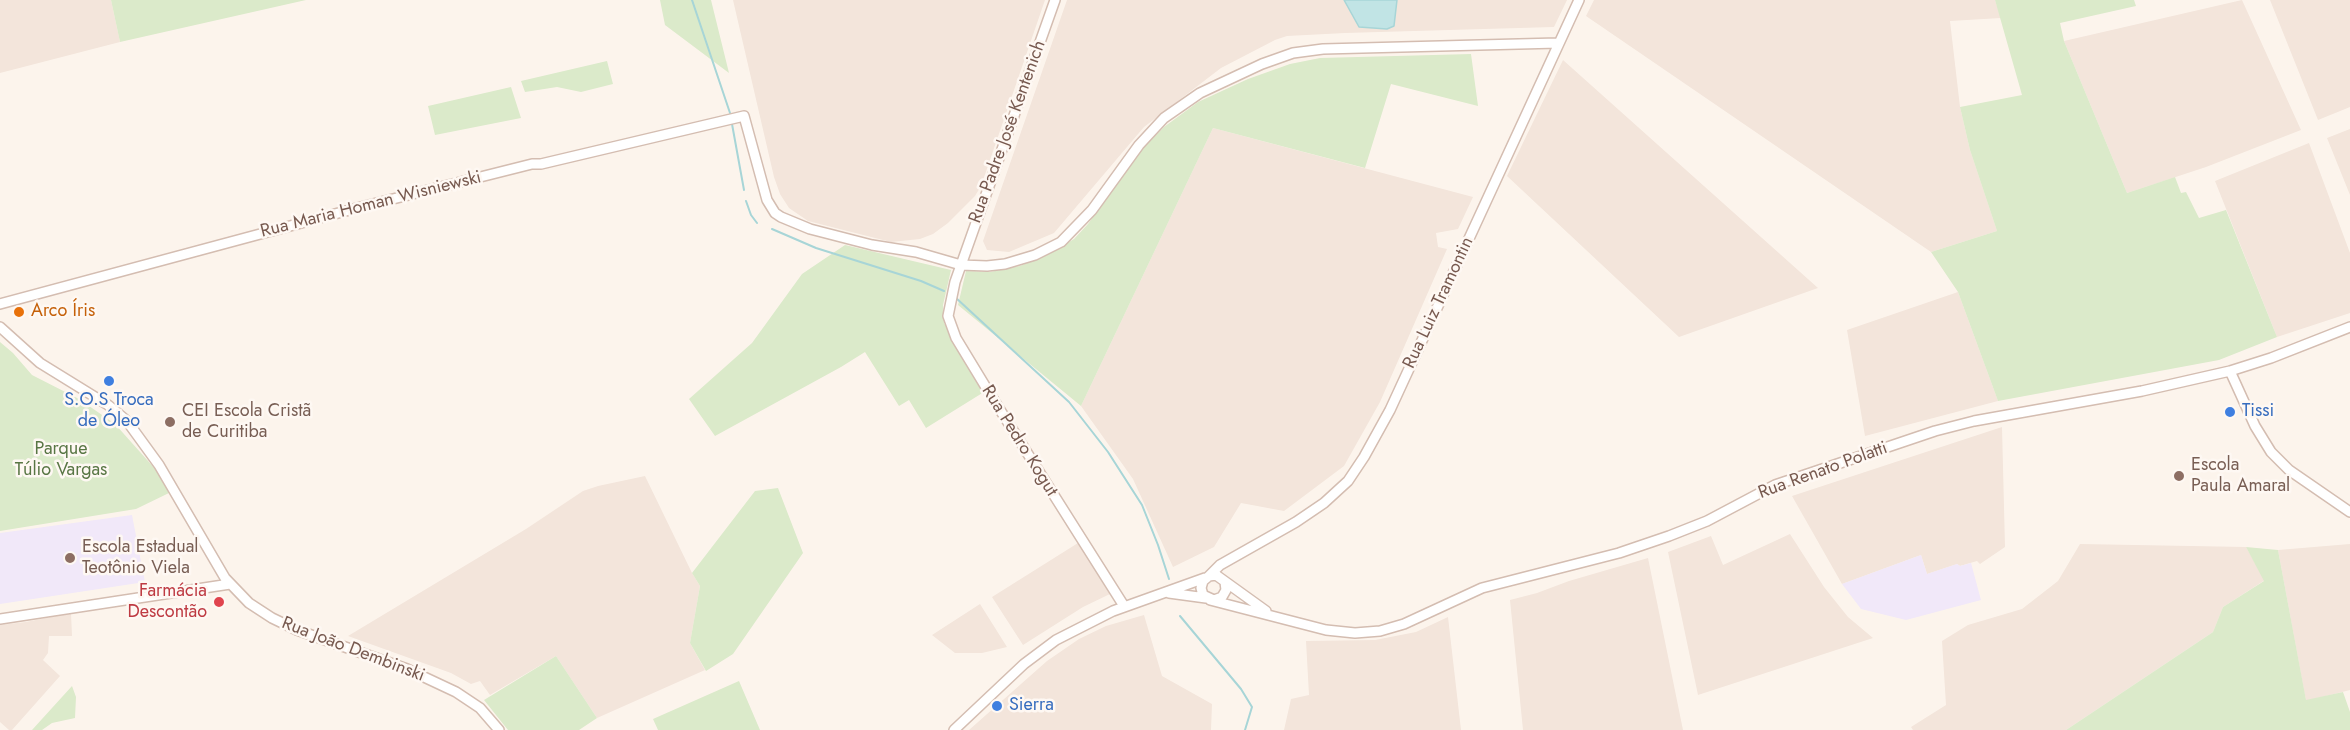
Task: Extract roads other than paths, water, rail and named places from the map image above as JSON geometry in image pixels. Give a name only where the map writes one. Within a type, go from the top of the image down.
[{"type":"main road","name":"Rua Padre José Kentenich","points":[[961,265],[1055,0]]},
{"type":"main road","name":"Rua Luiz Tramontin","points":[[954,730],[1047,646],[1085,624],[1124,606],[1207,577],[1221,565],[1296,522],[1324,503],[1347,481],[1364,457],[1390,410],[1579,0]]},
{"type":"main road","points":[[961,265],[987,266],[1012,262],[1035,255],[1061,242],[1092,210],[1139,145],[1164,118],[1181,105],[1224,81],[1281,57],[1344,47],[1558,43]]},
{"type":"main road","name":"Rua Maria Homan Wisniewski","points":[[0,304],[369,205],[532,164],[744,116],[767,200],[775,213],[810,229],[872,245],[916,252],[961,265]]},
{"type":"main road","name":"Rua Pedro Kogut","points":[[961,265],[949,309],[952,329],[990,394],[1124,606]]},
{"type":"main road","name":"Rua João Dembinski","points":[[0,327],[40,363],[108,405],[127,421],[159,465],[231,584],[260,611],[284,624],[407,669],[456,692],[480,708],[499,730]]},
{"type":"main road","name":"Rua Renato Polatti","points":[[1208,599],[1340,632],[1380,631],[1404,624],[1482,588],[1610,555],[1669,537],[1715,517],[1775,485],[1935,431],[1974,421],[2142,391],[2230,371],[2271,358],[2350,327]]},
{"type":"main road","points":[[2230,371],[2255,426],[2271,452],[2289,470],[2350,512]]},
{"type":"main road","name":"Rua Luiz Tramontin","points":[[1223,580],[1237,555]]},
{"type":"main road","points":[[1216,575],[1223,580],[1224,594],[1218,600],[1208,599],[1201,588],[1207,577],[1216,575]]},
{"type":"main road","name":"Rua Renato Polatti","points":[[1223,580],[1272,615]]},
{"type":"main road","points":[[0,619],[231,584]]},
{"type":"main road","name":"Rua Luiz Tramontin","points":[[1167,592],[1208,599]]},
{"type":"water","points":[[1344,0],[1397,0],[1394,26],[1387,29],[1359,27]]},
{"type":"waterway","points":[[692,0],[730,113]]},
{"type":"waterway","points":[[732,124],[744,190]]},
{"type":"waterway","points":[[746,201],[757,223]]},
{"type":"waterway","points":[[772,229],[816,248],[921,281],[944,291]]},
{"type":"waterway","points":[[956,298],[1069,402],[1108,452],[1142,505],[1169,579]]},
{"type":"waterway","points":[[1180,616],[1241,689],[1252,707],[1245,730]]},
{"type":"place","name":"Arco Íris","points":[[19,312]]},
{"type":"place","name":"S.O.S Troca de Óleo","points":[[109,381]]},
{"type":"place","name":"Tissi","points":[[2230,412]]},
{"type":"place","name":"CEI Escola Cristã de Curitiba","points":[[170,422]]},
{"type":"place","name":"Escola Paula Amaral","points":[[2179,476]]},
{"type":"place","name":"Escola Estadual Teotônio Viela","points":[[70,558]]},
{"type":"place","name":"Farmácia Descontão","points":[[219,602]]},
{"type":"place","name":"Sierra","points":[[997,706]]},
{"type":"park label","name":"Parque Túlio Vargas","points":[[61,460]]}]
